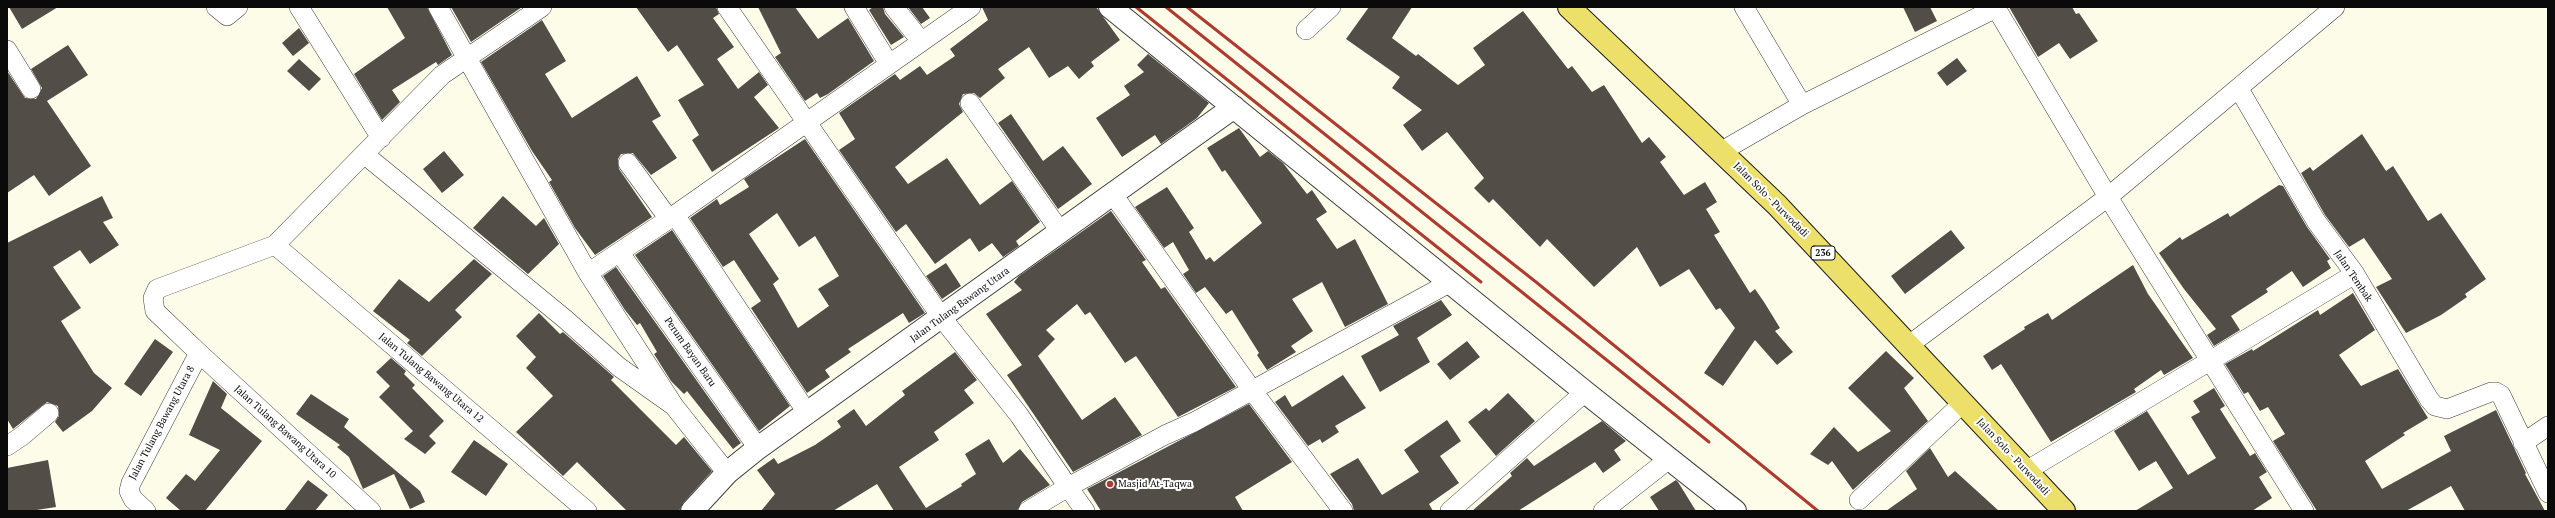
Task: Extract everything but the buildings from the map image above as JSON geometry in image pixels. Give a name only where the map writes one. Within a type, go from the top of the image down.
[{"type":"main road","name":"Jalan Solo - Purwodadi","points":[[1569,7],[1722,151],[1909,345],[2064,511]]},
{"type":"street","points":[[216,7],[227,16],[238,7]]},
{"type":"street","points":[[299,7],[381,138]]},
{"type":"street","points":[[438,7],[588,273],[674,406],[727,473]]},
{"type":"street","points":[[275,245],[442,75],[542,7]]},
{"type":"street","points":[[727,7],[808,121],[942,318],[1019,415],[1084,511]]},
{"type":"street","points":[[854,7],[889,64]]},
{"type":"street","points":[[894,7],[921,42]]},
{"type":"street","points":[[588,273],[673,219],[808,121],[972,7]]},
{"type":"street","points":[[1110,7],[1585,392],[1736,511]]},
{"type":"street","points":[[1306,30],[1331,7]]},
{"type":"street","points":[[1744,7],[1802,105]]},
{"type":"street","points":[[1722,151],[1802,105],[1997,7],[2108,197],[2304,511]]},
{"type":"street","points":[[1909,345],[2108,197],[2336,7]]},
{"type":"street","points":[[7,50],[31,89]]},
{"type":"street","name":"Jalan Tembak","points":[[2239,89],[2316,222],[2355,274],[2429,399],[2435,406],[2447,409],[2491,392],[2496,392],[2501,395],[2523,443]]},
{"type":"street","points":[[970,103],[1060,232]]},
{"type":"street","name":"Jalan Tulang Bawang Utara","points":[[692,511],[727,473],[758,448],[808,414],[1112,193],[1234,107]]},
{"type":"street","points":[[364,154],[565,319],[619,367],[674,406]]},
{"type":"street","points":[[628,163],[673,219],[808,414]]},
{"type":"street","points":[[1112,193],[1252,390],[1343,511]]},
{"type":"street","name":"Jalan Tulang Bawang Utara 10","points":[[275,245],[157,289],[153,298],[155,311],[371,511]]},
{"type":"street","name":"Jalan Tulang Bawang Utara 12","points":[[275,245],[587,511]]},
{"type":"street","name":"Perum Bayan Baru","points":[[622,256],[758,448]]},
{"type":"street","points":[[2026,470],[2355,274]]},
{"type":"street","points":[[1028,511],[1068,487],[1252,390],[1451,282]]},
{"type":"street","name":"Jalan Tulang Bawang Utara 8","points":[[146,511],[133,499],[129,491],[131,483],[199,353]]},
{"type":"street","points":[[1460,508],[1585,392]]},
{"type":"street","points":[[1859,500],[1963,403]]},
{"type":"street","points":[[7,446],[22,436],[49,413]]},
{"type":"street","points":[[2548,426],[2523,443],[2548,493]]},
{"type":"street","points":[[1603,511],[1669,458]]},
{"type":"railway","points":[[1136,7],[1481,282]]},
{"type":"railway","points":[[1166,7],[1709,442]]},
{"type":"railway","points":[[1187,7],[1536,282],[1818,511]]},
{"type":"place","name":"Masjid At-Taqwa","points":[[1110,484]]}]
